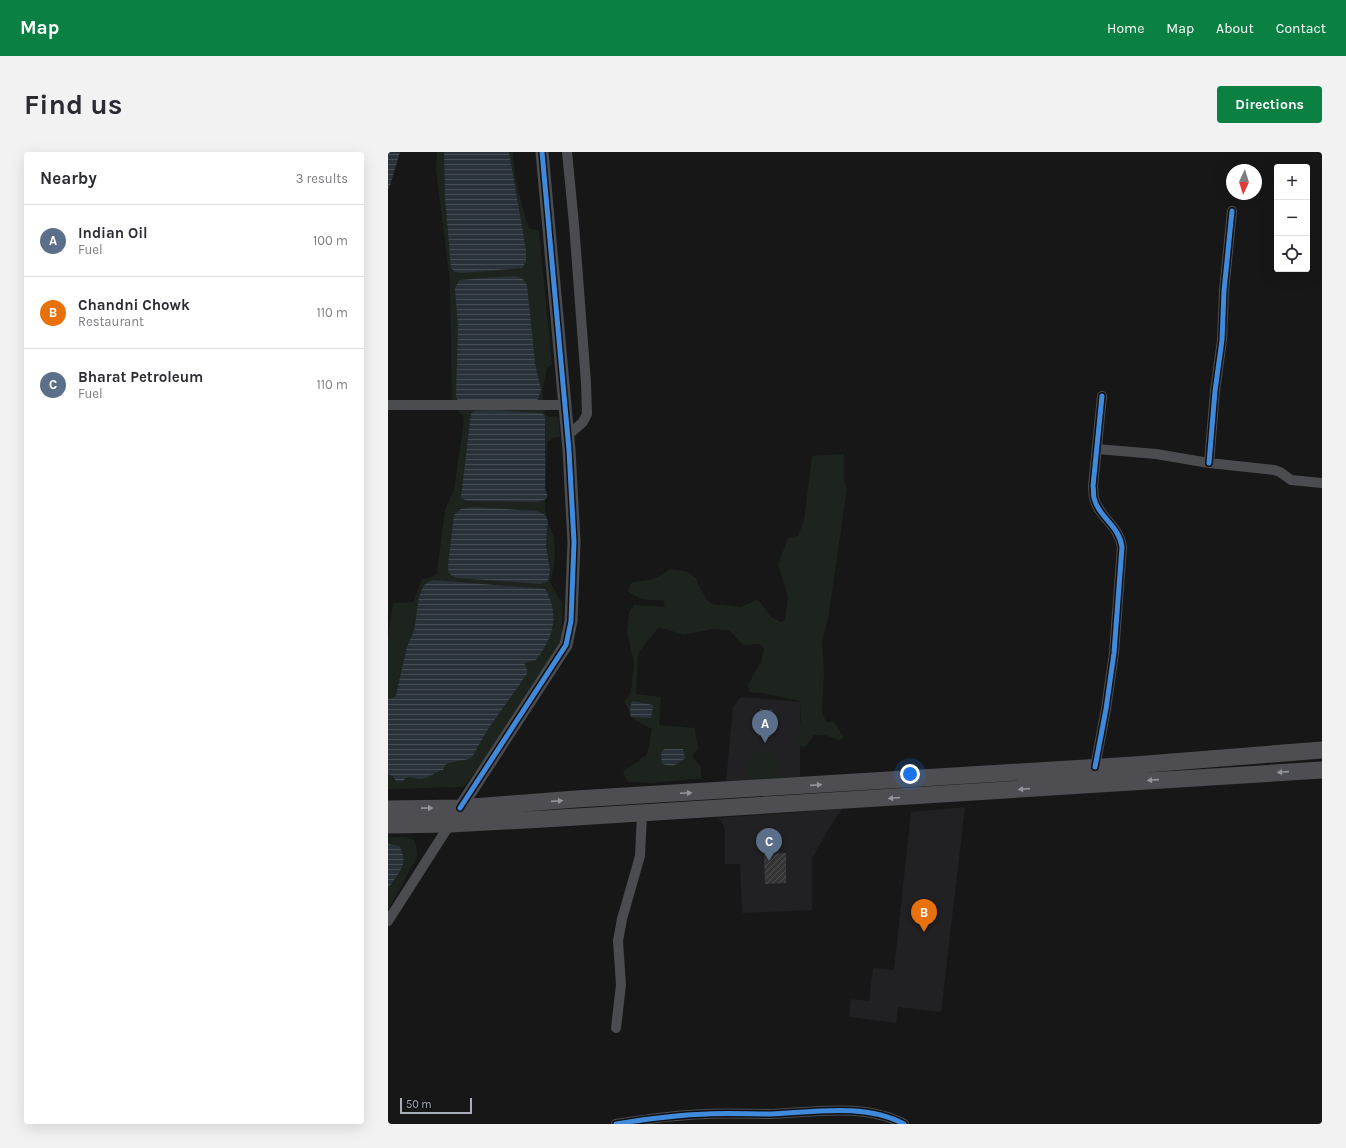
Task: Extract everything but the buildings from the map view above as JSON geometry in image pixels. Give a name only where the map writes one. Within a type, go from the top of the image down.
[{"type":"highway","points":[[388,809],[460,808],[1095,767],[1322,750]]},
{"type":"highway","points":[[388,825],[450,824],[642,814],[1322,770]]},
{"type":"street","points":[[460,808],[566,645],[571,620],[574,542],[565,405],[542,152]]},
{"type":"street","points":[[566,152],[574,224],[587,406],[587,414],[583,422],[567,436]]},
{"type":"street","points":[[1208,463],[1222,340],[1224,291],[1232,211]]},
{"type":"street","points":[[1095,767],[1106,709],[1114,653],[1122,547],[1121,540],[1115,527],[1108,521],[1097,506],[1094,498],[1093,486],[1102,396]]},
{"type":"street","points":[[388,405],[565,405]]},
{"type":"street","points":[[1097,449],[1156,454],[1208,463],[1274,470],[1280,472],[1291,480],[1322,483]]},
{"type":"street","points":[[616,1028],[621,985],[618,941],[622,919],[640,856],[642,814]]},
{"type":"street","points":[[388,921],[450,824]]},
{"type":"street","points":[[616,1124],[644,1119],[707,1114],[763,1114],[832,1111],[866,1113],[884,1116],[904,1124]]},
{"type":"shaded area","points":[[388,152],[400,152],[389,189],[388,189]]},
{"type":"shaded area","points":[[437,152],[513,152],[518,190],[529,228],[539,231],[552,364],[547,368],[542,393],[545,414],[550,417],[556,416],[559,419],[560,437],[553,438],[547,443],[545,508],[548,523],[554,537],[555,553],[550,582],[563,605],[561,645],[480,766],[463,787],[388,789],[388,637],[393,603],[413,602],[422,579],[432,577],[437,573],[445,510],[454,490],[464,420],[463,416],[452,404],[450,282],[436,170]]},
{"type":"shaded area","points":[[444,152],[509,152],[526,250],[526,262],[522,268],[461,273],[455,272],[451,268],[445,197]]},
{"type":"shaded area","points":[[515,276],[525,281],[527,285],[535,363],[541,390],[538,399],[535,402],[458,401],[456,397],[458,325],[455,289],[457,284],[460,280]]},
{"type":"shaded area","points":[[493,410],[542,413],[545,416],[545,489],[547,498],[544,500],[538,502],[467,501],[461,498],[471,413],[475,411]]},
{"type":"shaded area","points":[[844,454],[844,481],[847,488],[828,620],[822,640],[824,673],[822,712],[826,722],[834,722],[844,737],[840,740],[825,735],[814,735],[806,746],[800,747],[797,743],[801,718],[800,701],[762,693],[749,692],[748,685],[761,662],[764,648],[760,644],[743,645],[729,630],[712,629],[684,635],[658,628],[638,654],[636,694],[661,697],[659,725],[695,728],[699,747],[694,753],[693,758],[701,767],[701,778],[653,783],[629,782],[624,776],[623,772],[647,754],[652,729],[635,720],[624,702],[631,692],[634,663],[627,632],[629,613],[634,605],[665,607],[663,600],[636,597],[628,591],[632,582],[649,580],[658,577],[670,569],[686,571],[696,578],[707,600],[712,604],[741,607],[756,600],[760,602],[770,616],[780,622],[784,621],[788,596],[778,565],[787,540],[790,537],[798,536],[804,520],[812,456]]},
{"type":"shaded area","points":[[472,507],[537,511],[545,515],[548,521],[546,545],[550,570],[548,581],[541,584],[458,578],[450,574],[448,571],[448,565],[454,515],[461,509]]},
{"type":"shaded area","points":[[433,580],[545,589],[552,606],[552,628],[548,641],[536,660],[524,663],[527,669],[527,674],[488,729],[472,757],[449,763],[445,765],[443,770],[424,778],[419,779],[407,777],[403,781],[396,781],[393,776],[388,774],[388,699],[394,698],[396,695],[407,647],[414,631],[419,597],[424,585]]},
{"type":"shaded area","points":[[741,697],[800,702],[800,779],[726,781],[733,707]]},
{"type":"shaded area","points":[[633,701],[653,705],[651,718],[631,717],[630,709]]},
{"type":"shaded area","points":[[664,749],[683,749],[685,758],[674,765],[665,765],[662,763],[661,757]]},
{"type":"shaded area","points":[[761,750],[767,751],[775,756],[778,760],[780,768],[779,773],[776,778],[748,779],[751,758],[754,754]]},
{"type":"shaded area","points":[[965,807],[941,1012],[898,1007],[896,1023],[849,1017],[851,999],[869,1001],[873,968],[894,970],[911,812]]},
{"type":"shaded area","points":[[843,809],[836,817],[812,858],[812,910],[742,913],[740,864],[725,864],[725,829],[721,821],[716,818]]},
{"type":"shaded area","points":[[388,837],[406,837],[414,840],[417,857],[388,910]]},
{"type":"shaded area","points":[[388,844],[399,846],[402,852],[403,863],[399,873],[388,888]]},
{"type":"cycle path","points":[[460,808],[566,645],[571,621],[574,542],[569,450],[542,152]]},
{"type":"cycle path","points":[[1209,463],[1215,391],[1222,340],[1224,291],[1232,211]]},
{"type":"cycle path","points":[[1095,767],[1106,709],[1114,653],[1122,547],[1117,533],[1100,511],[1094,496],[1093,486],[1102,396]]},
{"type":"cycle path","points":[[616,1124],[695,1115],[771,1114],[839,1110],[873,1113],[889,1117],[904,1124]]},
{"type":"place","name":"Indian Oil","points":[[765,743]]},
{"type":"place","name":"Bharat Petroleum","points":[[769,861]]},
{"type":"place","name":"Chandni Chowk","points":[[924,932]]}]
